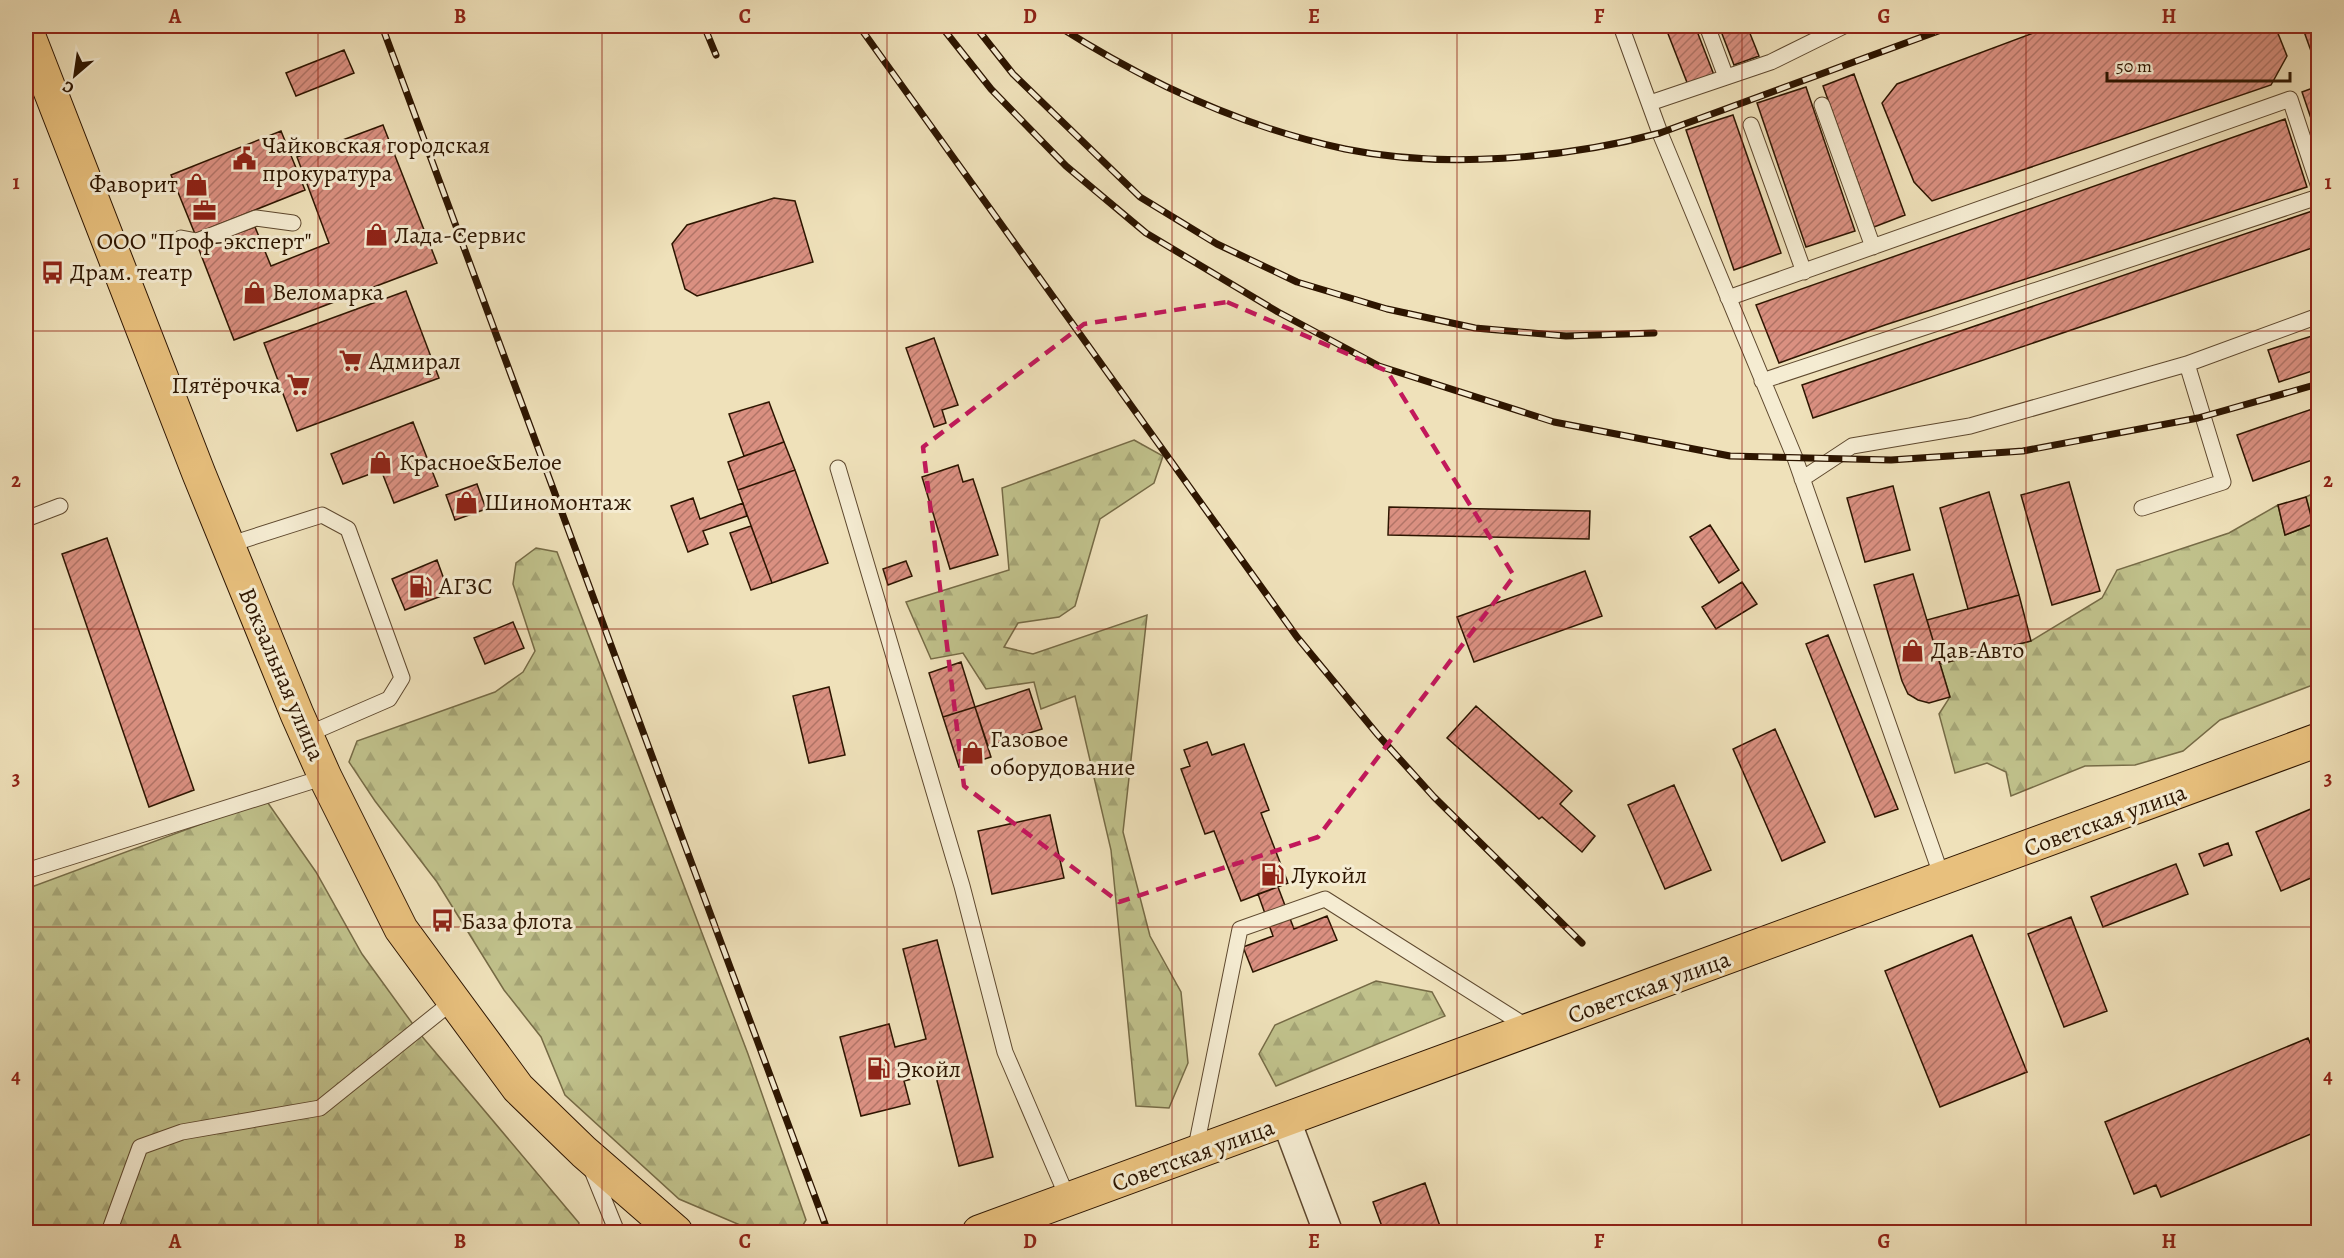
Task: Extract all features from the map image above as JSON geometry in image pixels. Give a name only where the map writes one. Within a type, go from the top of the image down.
[{"type":"main road","name":"Вокзальная улица","points":[[26,29],[228,545],[306,735],[401,929],[518,1088],[584,1152],[676,1233]]},
{"type":"main road","name":"Советская улица","points":[[979,1233],[2319,740]]},
{"type":"street","points":[[1286,1120],[1328,1233]]},
{"type":"lane","points":[[1621,26],[1802,479],[1943,880]]},
{"type":"lane","points":[[1707,26],[1726,78]]},
{"type":"lane","points":[[1650,103],[1771,62],[1844,26]]},
{"type":"lane","points":[[1728,298],[2290,99],[2319,184]]},
{"type":"lane","points":[[1822,105],[1873,247]]},
{"type":"lane","points":[[1751,124],[1804,272]]},
{"type":"lane","points":[[1762,381],[2319,197]]},
{"type":"lane","points":[[180,238],[197,241],[256,218],[293,223]]},
{"type":"lane","points":[[1802,479],[1852,446],[1970,426],[2187,364],[2319,316]]},
{"type":"lane","points":[[2142,508],[2223,482],[2187,364]]},
{"type":"lane","points":[[838,468],[962,886],[1005,1052],[1069,1201]]},
{"type":"lane","points":[[26,519],[60,507]]},
{"type":"lane","points":[[228,545],[322,515],[348,529],[402,678],[389,699],[306,735]]},
{"type":"lane","points":[[26,871],[62,857],[325,777]]},
{"type":"lane","points":[[1195,1154],[1240,929],[1325,899],[1532,1029]]},
{"type":"lane","points":[[109,1233],[140,1147],[182,1132],[320,1108],[453,1001]]},
{"type":"lane","points":[[584,1152],[617,1233]]},
{"type":"highlighted area","points":[[1227,302],[1387,371],[1514,576],[1318,837],[1119,902],[964,786],[923,447],[1084,324]]},
{"type":"green space","points":[[1134,440],[1163,456],[1154,483],[1100,519],[1075,606],[1059,617],[1018,623],[1004,647],[1033,654],[1147,615],[1123,832],[1150,936],[1181,992],[1188,1063],[1169,1108],[1136,1106],[1111,850],[1075,696],[1041,709],[1034,682],[986,689],[963,653],[931,659],[906,602],[1009,570],[1002,488]]},
{"type":"green space","points":[[2318,491],[2318,683],[2220,720],[2183,751],[2135,765],[2085,766],[2011,796],[2006,772],[1987,763],[1955,773],[1939,714],[1950,697],[1940,664],[2031,641],[2102,598],[2117,570],[2229,533],[2278,505],[2285,535],[2313,524],[2306,497]]},
{"type":"green space","points":[[536,548],[557,552],[748,1054],[806,1220],[799,1232],[754,1231],[679,1199],[565,1095],[541,1037],[504,990],[437,882],[375,801],[349,762],[357,741],[495,692],[523,672],[535,651],[513,584],[516,563]]},
{"type":"green space","points":[[258,803],[268,803],[316,872],[362,954],[420,1034],[579,1223],[577,1232],[26,1232],[26,889]]},
{"type":"green space","points":[[1376,981],[1432,992],[1445,1016],[1276,1086],[1259,1054],[1275,1025]]},
{"type":"building","points":[[1665,26],[1695,26],[1714,75],[1688,85]]},
{"type":"building","points":[[1719,26],[1747,26],[1759,56],[1734,65]]},
{"type":"building","points":[[2052,26],[2275,26],[2287,56],[2271,85],[1932,201],[1914,182],[1882,103],[1897,84]]},
{"type":"building","points":[[2302,26],[2318,26],[2318,48],[2311,51]]},
{"type":"building","points":[[344,50],[354,73],[296,96],[286,73]]},
{"type":"building","points":[[1854,74],[1905,215],[1874,227],[1823,86]]},
{"type":"building","points":[[2318,86],[2318,139],[2302,92]]},
{"type":"building","points":[[1806,87],[1855,231],[1806,247],[1757,103]]},
{"type":"building","points":[[1733,115],[1781,253],[1734,270],[1686,130]]},
{"type":"building","points":[[2285,119],[2307,187],[1885,325],[1779,363],[1756,305]]},
{"type":"building","name":"Лада-Сервис","points":[[383,125],[437,263],[234,340],[198,247],[255,227],[271,266],[329,243],[297,157]]},
{"type":"building","points":[[281,131],[305,190],[195,234],[171,175]]},
{"type":"building","points":[[774,198],[795,201],[813,262],[697,296],[685,289],[672,244],[687,225]]},
{"type":"building","points":[[2318,209],[2318,246],[1813,418],[1802,385]]},
{"type":"building","name":"Адмирал","points":[[406,291],[439,378],[297,431],[264,343]]},
{"type":"building","points":[[2318,334],[2318,369],[2279,382],[2268,350]]},
{"type":"building","points":[[934,338],[958,405],[942,410],[946,423],[934,427],[906,348]]},
{"type":"building","points":[[769,402],[784,442],[744,456],[729,414]]},
{"type":"building","points":[[2318,407],[2318,458],[2253,481],[2237,435]]},
{"type":"building","name":"Красное&Белое","points":[[413,422],[438,486],[394,503],[381,470],[343,484],[331,454]]},
{"type":"building","points":[[784,442],[795,470],[738,490],[728,462]]},
{"type":"building","points":[[958,465],[963,482],[973,479],[998,555],[950,569],[922,477]]},
{"type":"building","points":[[795,470],[828,563],[772,583],[738,490]]},
{"type":"building","points":[[2069,482],[2100,591],[2052,605],[2021,495]]},
{"type":"building","name":"Шиномонтаж","points":[[477,484],[486,509],[455,520],[446,495]]},
{"type":"building","points":[[1893,486],[1910,550],[1865,562],[1847,498]]},
{"type":"building","points":[[1989,492],[2019,595],[1968,609],[1940,508]]},
{"type":"building","points":[[2306,497],[2313,524],[2285,535],[2278,505]]},
{"type":"building","points":[[693,498],[700,519],[743,503],[747,516],[703,531],[708,544],[688,552],[671,506]]},
{"type":"building","points":[[1389,507],[1590,511],[1589,539],[1388,535]]},
{"type":"building","points":[[1710,525],[1739,570],[1719,583],[1690,537]]},
{"type":"building","points":[[751,526],[772,583],[751,590],[730,533]]},
{"type":"building","points":[[107,538],[194,790],[149,807],[62,554]]},
{"type":"building","name":"АГЗС","points":[[437,560],[449,593],[405,610],[392,579]]},
{"type":"building","points":[[906,561],[912,576],[888,585],[883,569]]},
{"type":"building","points":[[1585,571],[1602,616],[1474,662],[1457,617]]},
{"type":"building","points":[[1913,574],[1950,697],[1929,703],[1908,694],[1902,681],[1874,585]]},
{"type":"building","points":[[1742,582],[1757,604],[1716,629],[1702,607]]},
{"type":"building","points":[[2019,595],[2031,641],[1940,664],[1927,620]]},
{"type":"building","points":[[513,622],[524,648],[485,664],[474,638]]},
{"type":"building","points":[[1828,635],[1898,809],[1875,817],[1806,644]]},
{"type":"building","points":[[961,662],[975,707],[943,717],[929,673]]},
{"type":"building","points":[[829,687],[845,755],[809,763],[793,696]]},
{"type":"building","points":[[1029,689],[1042,729],[988,746],[975,707]]},
{"type":"building","points":[[1476,706],[1572,791],[1560,804],[1595,836],[1582,852],[1542,817],[1539,819],[1447,738]]},
{"type":"building","points":[[975,707],[991,757],[959,767],[943,717]]},
{"type":"building","points":[[1775,729],[1825,842],[1782,861],[1733,749]]},
{"type":"building","points":[[1207,742],[1212,755],[1244,744],[1269,810],[1261,813],[1288,883],[1241,901],[1214,831],[1205,834],[1181,769],[1190,766],[1184,750]]},
{"type":"building","points":[[1674,785],[1711,870],[1665,889],[1628,805]]},
{"type":"building","points":[[2318,806],[2318,875],[2281,891],[2256,832]]},
{"type":"building","points":[[1050,815],[1064,878],[992,894],[978,831]]},
{"type":"building","points":[[2228,843],[2232,855],[2204,866],[2199,854]]},
{"type":"building","points":[[2176,864],[2188,894],[2103,927],[2091,897]]},
{"type":"building","points":[[1278,887],[1294,929],[1327,916],[1337,940],[1253,972],[1243,947],[1273,936],[1258,894]]},
{"type":"building","points":[[2071,917],[2107,1011],[2064,1027],[2028,934]]},
{"type":"building","points":[[1972,935],[2027,1072],[1940,1107],[1885,971]]},
{"type":"building","points":[[937,940],[993,1157],[959,1166],[935,1073],[904,1081],[910,1104],[861,1116],[840,1037],[889,1024],[895,1047],[926,1039],[903,949]]},
{"type":"building","points":[[2308,1038],[2318,1062],[2318,1131],[2161,1197],[2156,1185],[2134,1194],[2105,1122]]},
{"type":"building","points":[[1425,1183],[1442,1232],[1384,1232],[1373,1202]]},
{"type":"building","points":[[1906,1225],[1912,1232],[1895,1232]]},
{"type":"railway","points":[[382,26],[828,1232]]},
{"type":"railway","points":[[704,26],[716,55]]},
{"type":"railway","points":[[859,26],[1297,637],[1378,735],[1434,797],[1582,943]]},
{"type":"railway","points":[[941,26],[991,89],[1066,166],[1146,233],[1278,312],[1379,366],[1554,422],[1730,456],[1891,460],[2023,451],[2198,418],[2318,384]]},
{"type":"railway","points":[[975,26],[1013,74],[1140,197],[1217,244],[1297,282],[1387,309],[1475,328],[1566,336],[1654,333]]},
{"type":"railway","points":[[1058,26],[1160,84],[1269,128],[1345,149],[1422,159],[1462,160],[1544,155],[1623,142],[1660,133],[1952,26]]},
{"type":"place","name":"Чайковская городская прокуратура","points":[[244,159]]},
{"type":"place","name":"Фаворит","points":[[196,184]]},
{"type":"place","name":"ООО \"Проф-эксперт\"","points":[[204,211]]},
{"type":"place","name":"Лада-Сервис","points":[[376,235]]},
{"type":"place","name":"Драм. театр","points":[[52,272]]},
{"type":"place","name":"Веломарка","points":[[254,292]]},
{"type":"place","name":"Адмирал","points":[[351,361]]},
{"type":"place","name":"Пятёрочка","points":[[299,385]]},
{"type":"place","name":"Красное&Белое","points":[[381,462]]},
{"type":"place","name":"Шиномонтаж","points":[[466,502]]},
{"type":"place","name":"АГЗС","points":[[421,586]]},
{"type":"place","name":"Дав-Авто","points":[[1913,650]]},
{"type":"place","name":"Газовое оборудование","points":[[972,753]]},
{"type":"place","name":"Лукойл","points":[[1273,875]]},
{"type":"place","name":"База флота","points":[[443,921]]},
{"type":"place","name":"Экойл","points":[[878,1069]]}]
